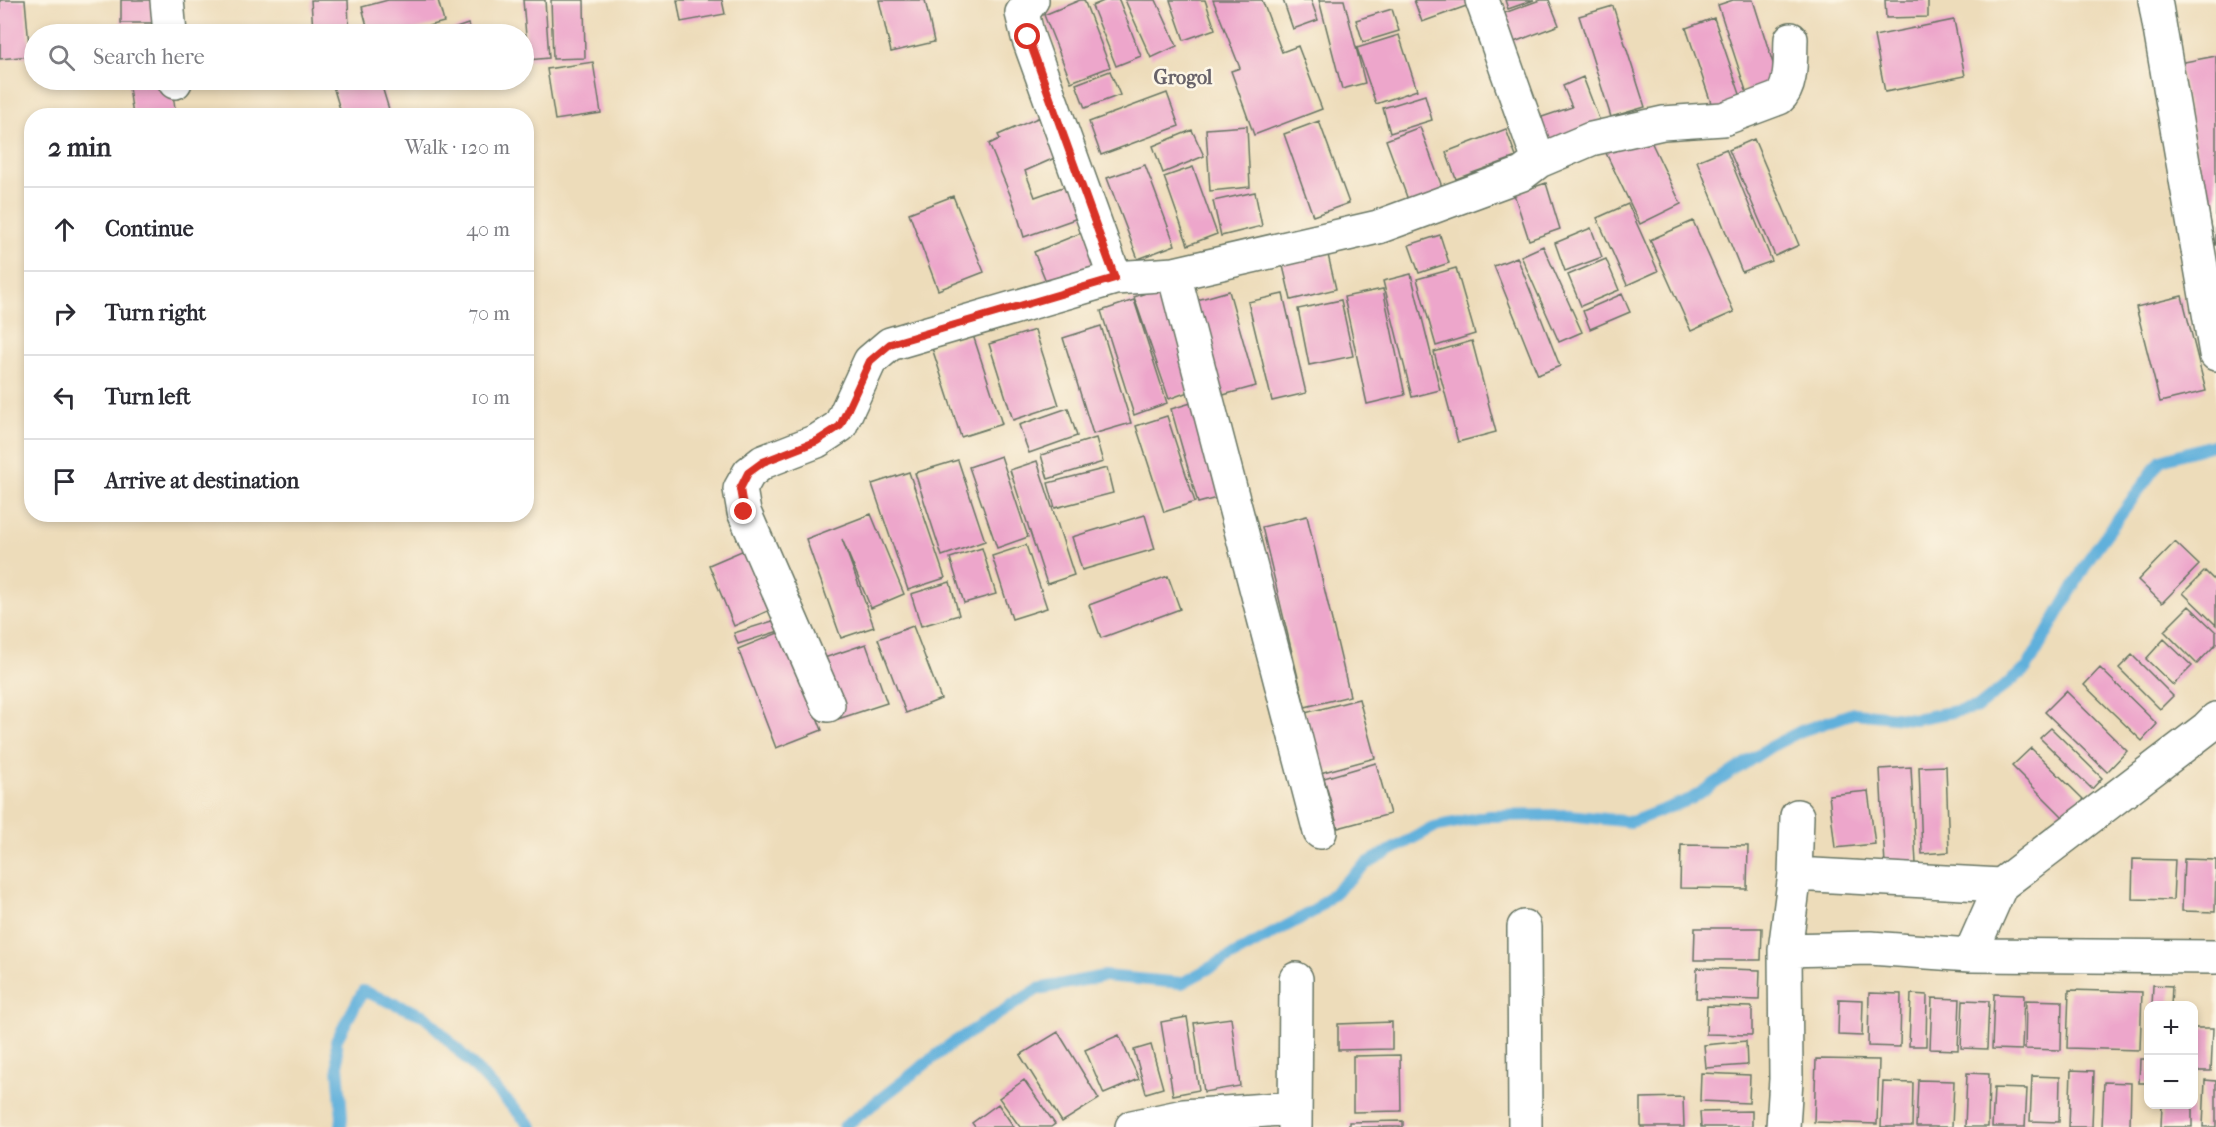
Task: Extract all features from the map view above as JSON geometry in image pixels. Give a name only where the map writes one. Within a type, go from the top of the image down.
[{"type":"street","points":[[167,0],[169,24]]},
{"type":"street","points":[[1032,0],[1023,13],[1028,37],[1115,278]]},
{"type":"street","points":[[1482,0],[1539,161]]},
{"type":"street","points":[[2155,0],[2216,354]]},
{"type":"street","points":[[828,705],[744,512],[740,489],[748,473],[763,462],[817,441],[840,426],[870,361],[890,344],[1115,278],[1173,274],[1378,227],[1510,179],[1522,174],[1539,161],[1591,139],[1663,123],[1723,118],[1779,98],[1784,93],[1788,79],[1791,39]]},
{"type":"street","points":[[1173,274],[1320,832]]},
{"type":"street","points":[[1970,955],[2001,885],[2213,725]]},
{"type":"street","points":[[1783,1127],[1786,1079],[1785,950],[1795,874],[1797,816]]},
{"type":"street","points":[[1795,874],[2001,885]]},
{"type":"street","points":[[1524,927],[1525,1127]]},
{"type":"street","points":[[1785,950],[1870,948],[1970,955],[2216,957]]},
{"type":"street","points":[[1132,1127],[1184,1116],[1295,1118],[1296,979]]},
{"type":"building","points":[[0,0],[25,0],[27,24],[24,24],[24,57],[0,59]]},
{"type":"building","points":[[121,0],[157,0],[157,23],[121,23]]},
{"type":"building","points":[[311,0],[348,0],[349,24],[313,24]]},
{"type":"building","points":[[388,0],[438,0],[444,22],[436,24],[366,24],[362,7]]},
{"type":"building","points":[[523,0],[545,0],[549,58],[534,59],[534,24],[525,24]]},
{"type":"building","points":[[551,0],[584,0],[585,58],[553,59]]},
{"type":"building","points":[[677,0],[722,0],[725,14],[681,22]]},
{"type":"building","points":[[879,0],[925,0],[934,42],[891,52]]},
{"type":"building","points":[[1084,0],[1110,67],[1071,82],[1044,15]]},
{"type":"building","points":[[1106,0],[1119,0],[1141,56],[1116,66],[1092,6]]},
{"type":"building","points":[[1125,0],[1156,0],[1177,46],[1151,58]]},
{"type":"building","points":[[1170,0],[1205,0],[1215,29],[1184,40]]},
{"type":"building","points":[[1213,0],[1262,0],[1282,52],[1298,46],[1322,109],[1254,135],[1231,71],[1240,68]]},
{"type":"building","points":[[1283,0],[1311,0],[1318,20],[1293,29]]},
{"type":"building","points":[[1319,0],[1344,0],[1365,83],[1342,89]]},
{"type":"building","points":[[1414,0],[1471,0],[1472,4],[1422,22]]},
{"type":"building","points":[[1505,0],[1534,0],[1508,9]]},
{"type":"building","points":[[1540,0],[1549,0],[1559,25],[1509,44],[1499,15]]},
{"type":"building","points":[[1733,0],[1753,0],[1782,92],[1750,103],[1718,5]]},
{"type":"building","points":[[1885,0],[1928,0],[1928,17],[1886,18]]},
{"type":"building","points":[[1613,6],[1645,107],[1611,117],[1579,16]]},
{"type":"building","points":[[1392,9],[1399,31],[1363,42],[1356,20]]},
{"type":"building","points":[[1714,18],[1743,103],[1714,112],[1686,28]]},
{"type":"building","points":[[1954,20],[1965,76],[1885,92],[1874,36]]},
{"type":"building","points":[[1399,35],[1417,90],[1376,104],[1357,48]]},
{"type":"building","points":[[2216,56],[2216,244],[2215,245],[2179,63]]},
{"type":"building","points":[[593,62],[601,113],[555,120],[547,69]]},
{"type":"building","points":[[1110,71],[1120,95],[1085,108],[1076,84]]},
{"type":"building","points":[[1583,77],[1601,124],[1547,142],[1539,118],[1572,107],[1563,86]]},
{"type":"building","points":[[129,90],[172,90],[175,108],[132,108]]},
{"type":"building","points":[[334,90],[383,90],[389,108],[340,108]]},
{"type":"building","points":[[1167,93],[1179,126],[1101,155],[1089,122]]},
{"type":"building","points":[[1425,95],[1432,120],[1390,133],[1383,108]]},
{"type":"building","points":[[1040,117],[1057,157],[1025,171],[1035,197],[1077,182],[1089,214],[1024,237],[1014,204],[989,144],[1000,139],[998,135]]},
{"type":"building","points":[[1319,121],[1349,203],[1313,216],[1284,134]]},
{"type":"building","points":[[1247,126],[1250,187],[1210,191],[1206,129]]},
{"type":"building","points":[[1420,127],[1445,195],[1411,208],[1386,140]]},
{"type":"building","points":[[1506,129],[1516,157],[1456,179],[1446,152]]},
{"type":"building","points":[[1192,130],[1204,156],[1163,173],[1153,146]]},
{"type":"building","points":[[1646,131],[1681,204],[1640,224],[1605,151]]},
{"type":"building","points":[[1754,139],[1799,245],[1775,256],[1729,150]]},
{"type":"building","points":[[1726,149],[1772,261],[1742,272],[1697,161]]},
{"type":"building","points":[[1145,165],[1175,245],[1138,259],[1107,178]]},
{"type":"building","points":[[1193,167],[1217,234],[1188,245],[1164,177]]},
{"type":"building","points":[[1546,183],[1560,229],[1529,240],[1514,194]]},
{"type":"building","points":[[1255,192],[1262,226],[1221,236],[1213,201]]},
{"type":"building","points":[[953,196],[984,272],[938,290],[909,213]]},
{"type":"building","points":[[1628,204],[1658,271],[1627,285],[1597,218]]},
{"type":"building","points":[[1693,221],[1734,312],[1691,331],[1650,240]]},
{"type":"building","points":[[1591,228],[1602,257],[1565,271],[1555,243]]},
{"type":"building","points":[[1086,231],[1100,265],[1048,286],[1034,252]]},
{"type":"building","points":[[1440,235],[1449,263],[1419,273],[1409,245]]},
{"type":"building","points":[[1325,242],[1336,289],[1291,300],[1280,253]]},
{"type":"building","points":[[1543,246],[1582,332],[1559,342],[1521,256]]},
{"type":"building","points":[[1517,257],[1560,366],[1538,375],[1494,266]]},
{"type":"building","points":[[1606,259],[1619,290],[1581,306],[1568,275]]},
{"type":"building","points":[[1456,268],[1475,334],[1436,346],[1417,279]]},
{"type":"building","points":[[1411,274],[1440,390],[1412,397],[1383,281]]},
{"type":"building","points":[[1161,288],[1196,389],[1169,399],[1134,297]]},
{"type":"building","points":[[1383,289],[1405,395],[1367,404],[1344,297]]},
{"type":"building","points":[[1229,291],[1256,386],[1216,397],[1190,302]]},
{"type":"building","points":[[1283,294],[1306,393],[1272,401],[1248,302]]},
{"type":"building","points":[[1622,294],[1630,312],[1590,329],[1583,311]]},
{"type":"building","points":[[2182,296],[2206,391],[2160,402],[2136,307]]},
{"type":"building","points":[[1134,300],[1167,403],[1134,415],[1101,311]]},
{"type":"building","points":[[1341,300],[1353,356],[1309,365],[1298,309]]},
{"type":"building","points":[[1101,326],[1131,423],[1093,434],[1063,338]]},
{"type":"building","points":[[1035,330],[1059,405],[1013,420],[989,344]]},
{"type":"building","points":[[973,335],[1002,424],[961,437],[932,348]]},
{"type":"building","points":[[1472,341],[1496,432],[1458,442],[1434,352]]},
{"type":"building","points":[[1201,400],[1228,495],[1198,503],[1171,409]]},
{"type":"building","points":[[1068,408],[1077,436],[1029,453],[1019,425]]},
{"type":"building","points":[[1167,416],[1195,502],[1164,512],[1136,426]]},
{"type":"building","points":[[1096,438],[1103,462],[1048,479],[1041,455]]},
{"type":"building","points":[[1001,456],[1028,537],[997,548],[969,467]]},
{"type":"building","points":[[958,460],[985,541],[942,556],[915,473]]},
{"type":"building","points":[[1037,461],[1074,575],[1047,584],[1010,470]]},
{"type":"building","points":[[1107,468],[1113,493],[1055,508],[1048,483]]},
{"type":"building","points":[[909,472],[945,578],[908,590],[872,484]]},
{"type":"building","points":[[871,514],[904,594],[871,608],[842,539],[874,627],[841,638],[806,539]]},
{"type":"building","points":[[1145,515],[1155,549],[1082,570],[1072,537]]},
{"type":"building","points":[[1307,516],[1350,696],[1305,707],[1262,527]]},
{"type":"building","points":[[2175,542],[2199,565],[2162,603],[2138,580]]},
{"type":"building","points":[[1026,545],[1047,608],[1012,619],[992,556]]},
{"type":"building","points":[[982,548],[996,594],[964,603],[950,558]]},
{"type":"building","points":[[744,550],[770,610],[734,626],[709,565]]},
{"type":"building","points":[[2205,571],[2216,582],[2216,625],[2183,593]]},
{"type":"building","points":[[1168,576],[1180,609],[1101,638],[1089,605]]},
{"type":"building","points":[[950,582],[959,615],[921,626],[911,594]]},
{"type":"building","points":[[2189,606],[2216,632],[2216,644],[2197,664],[2164,631]]},
{"type":"building","points":[[776,620],[779,631],[738,644],[734,633]]},
{"type":"building","points":[[913,626],[941,699],[906,713],[878,639]]},
{"type":"building","points":[[783,631],[822,730],[776,748],[738,649]]},
{"type":"building","points":[[2164,639],[2192,666],[2173,685],[2146,659]]},
{"type":"building","points":[[866,644],[887,703],[838,719],[818,660]]},
{"type":"building","points":[[2132,655],[2173,696],[2160,709],[2119,668]]},
{"type":"building","points":[[2100,668],[2157,724],[2142,741],[2084,685]]},
{"type":"building","points":[[2066,691],[2127,751],[2107,772],[2045,712]]},
{"type":"building","points":[[1359,699],[1375,758],[1320,773],[1305,713]]},
{"type":"building","points":[[2051,728],[2102,778],[2092,789],[2040,738]]},
{"type":"building","points":[[2031,748],[2084,800],[2065,819],[2012,766]]},
{"type":"building","points":[[1376,763],[1390,814],[1338,828],[1324,778]]},
{"type":"building","points":[[1946,766],[1949,852],[1922,854],[1919,767]]},
{"type":"building","points":[[1911,767],[1916,864],[1885,866],[1880,769]]},
{"type":"building","points":[[1868,791],[1875,844],[1835,848],[1829,795]]},
{"type":"building","points":[[1681,845],[1748,846],[1747,889],[1680,888]]},
{"type":"building","points":[[2133,859],[2175,860],[2173,900],[2132,899]]},
{"type":"building","points":[[2184,859],[2216,860],[2215,912],[2182,911]]},
{"type":"building","points":[[1695,928],[1762,928],[1761,960],[1694,960]]},
{"type":"building","points":[[1697,968],[1760,970],[1759,1000],[1696,998]]},
{"type":"building","points":[[2153,985],[2172,986],[2171,1001],[2152,1001]]},
{"type":"building","points":[[2069,990],[2142,992],[2140,1050],[2067,1048]]},
{"type":"building","points":[[1869,993],[1901,994],[1900,1047],[1868,1046]]},
{"type":"building","points":[[1911,994],[1927,995],[1926,1046],[1909,1046]]},
{"type":"building","points":[[1994,994],[2024,995],[2022,1050],[1992,1049]]},
{"type":"building","points":[[1932,998],[1960,999],[1958,1050],[1930,1049]]},
{"type":"building","points":[[1839,999],[1863,1000],[1862,1036],[1838,1035]]},
{"type":"building","points":[[1963,1000],[1989,1001],[1987,1049],[1961,1048]]},
{"type":"building","points":[[2026,1000],[2062,1001],[2061,1050],[2025,1049]]},
{"type":"building","points":[[1707,1006],[1752,1007],[1752,1035],[1706,1034]]},
{"type":"building","points":[[1187,1017],[1199,1090],[1173,1095],[1161,1022]]},
{"type":"building","points":[[1231,1018],[1240,1086],[1204,1092],[1194,1023]]},
{"type":"building","points":[[1392,1022],[1392,1049],[1338,1050],[1338,1024]]},
{"type":"building","points":[[2198,1028],[2213,1028],[2211,1071],[2198,1071]]},
{"type":"building","points":[[1058,1032],[1099,1099],[1062,1122],[1020,1055]]},
{"type":"building","points":[[1119,1035],[1139,1079],[1104,1094],[1085,1050]]},
{"type":"building","points":[[1746,1041],[1747,1065],[1706,1068],[1704,1045]]},
{"type":"building","points":[[1151,1045],[1163,1088],[1146,1093],[1134,1050]]},
{"type":"building","points":[[1400,1055],[1401,1111],[1353,1112],[1353,1056]]},
{"type":"building","points":[[1816,1059],[1879,1060],[1877,1124],[1814,1122]]},
{"type":"building","points":[[2140,1059],[2144,1059],[2144,1083],[2139,1083]]},
{"type":"building","points":[[2071,1070],[2094,1071],[2092,1127],[2069,1127]]},
{"type":"building","points":[[1701,1073],[1750,1075],[1749,1103],[1700,1101]]},
{"type":"building","points":[[1967,1073],[1989,1074],[1988,1127],[1965,1127]]},
{"type":"building","points":[[2032,1076],[2060,1077],[2059,1122],[2030,1121]]},
{"type":"building","points":[[1024,1080],[1055,1124],[1051,1127],[1020,1127],[999,1098]]},
{"type":"building","points":[[1918,1080],[1954,1081],[1952,1127],[1916,1127]]},
{"type":"building","points":[[2205,1080],[2216,1081],[2216,1127],[2203,1127]]},
{"type":"building","points":[[1883,1082],[1913,1083],[1912,1127],[1881,1127]]},
{"type":"building","points":[[2104,1082],[2131,1083],[2130,1127],[2102,1127]]},
{"type":"building","points":[[1994,1088],[2027,1089],[2025,1127],[1992,1127]]},
{"type":"building","points":[[1683,1097],[1684,1127],[1641,1127],[1641,1098]]},
{"type":"building","points":[[998,1104],[1014,1127],[975,1127],[972,1123]]},
{"type":"building","points":[[2162,1109],[2192,1109],[2192,1127],[2161,1127]]},
{"type":"building","points":[[1752,1111],[1752,1127],[1701,1127],[1700,1112]]},
{"type":"building","points":[[1403,1121],[1403,1127],[1349,1127],[1349,1122]]},
{"type":"waterway","points":[[844,1127],[951,1044],[1038,989],[1104,976],[1182,983],[1314,911],[1367,863],[1434,827],[1487,816],[1569,815],[1631,822],[1691,799],[1770,747],[1801,731],[1854,713],[1914,719],[1978,707],[2027,668],[2092,554],[2161,460],[2216,444]]},
{"type":"waterway","points":[[341,1127],[336,1041],[363,991],[425,1016],[532,1127]]},
{"type":"district","name":"Grogol","points":[[1183,77]]},
{"type":"route","points":[[744,512],[740,489],[748,473],[763,462],[817,441],[840,426],[870,361],[890,344],[1115,278],[1028,37]]}]
